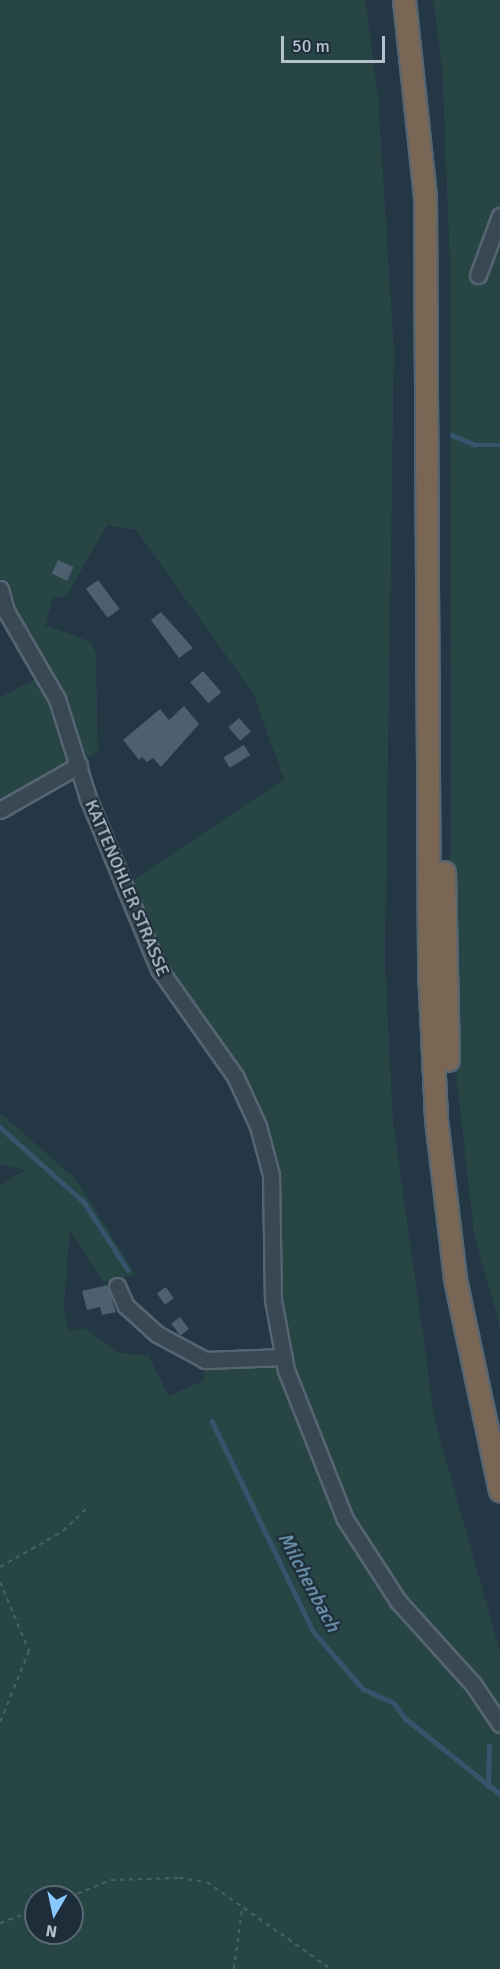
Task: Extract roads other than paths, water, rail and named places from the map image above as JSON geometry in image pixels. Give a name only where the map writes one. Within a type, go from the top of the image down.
[{"type":"highway","points":[[404,0],[432,196]]},
{"type":"highway","points":[[419,0],[432,196],[436,631],[449,1119],[464,1267],[500,1438]]},
{"type":"highway","points":[[436,631],[429,970],[436,1119],[455,1279],[500,1490]]},
{"type":"street","points":[[478,275],[500,216]]},
{"type":"street","name":"KATTENOHLER STRASSE","points":[[0,589],[6,611],[57,699],[88,798],[159,969],[226,1061],[258,1126],[271,1175],[271,1281],[284,1357],[313,1445],[352,1533],[398,1601],[473,1684],[500,1724]]},
{"type":"street","points":[[0,810],[79,765]]},
{"type":"street","points":[[117,1286],[126,1306],[157,1334],[205,1360],[284,1357]]},
{"type":"waterway","points":[[452,435],[475,445],[500,445]]},
{"type":"waterway","name":"Milchenbach","points":[[0,1127],[84,1202],[128,1270]]},
{"type":"waterway","name":"Milchenbach","points":[[212,1421],[313,1631],[363,1689],[394,1703],[405,1718],[500,1794]]},
{"type":"waterway","points":[[488,1787],[489,1746]]}]
